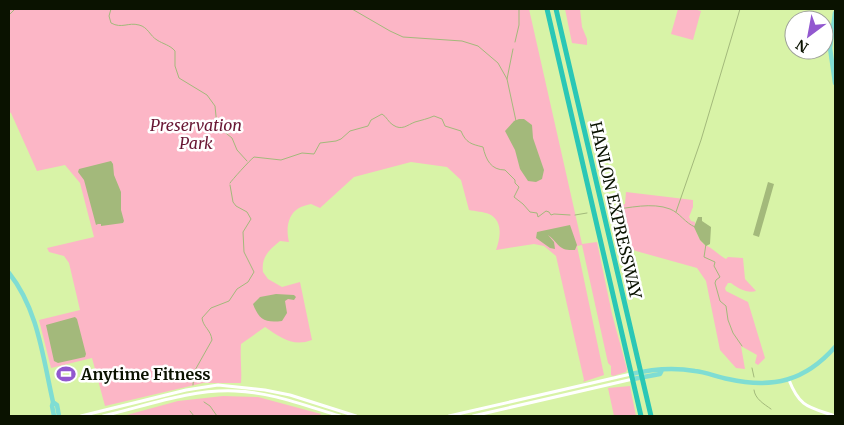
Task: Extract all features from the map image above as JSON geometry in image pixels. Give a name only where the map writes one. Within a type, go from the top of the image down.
[{"type":"highway","name":"HANLON EXPRESSWAY","points":[[547,9],[641,416]]},
{"type":"highway","name":"HANLON EXPRESSWAY","points":[[556,9],[651,416]]},
{"type":"main road","points":[[835,13],[830,48],[835,83]]},
{"type":"main road","points":[[9,273],[23,293],[33,318],[59,416]]},
{"type":"main road","points":[[632,377],[658,368],[662,370],[683,369],[746,383],[766,384],[789,380],[807,372],[823,361],[835,347]]},
{"type":"main road","points":[[54,402],[52,406],[54,416]]},
{"type":"street","points":[[449,416],[632,377]]},
{"type":"street","points":[[473,416],[632,377]]},
{"type":"street","points":[[789,380],[794,393],[802,403],[835,416]]},
{"type":"street","points":[[81,416],[186,390],[218,385],[265,390],[290,395],[356,416]]},
{"type":"street","points":[[103,416],[186,395],[226,391],[270,396],[340,416]]},
{"type":"green space","name":"Preservation Park","points":[[9,9],[529,9],[582,244],[597,242],[612,314],[627,369],[626,372],[611,375],[611,366],[608,363],[582,245],[577,246],[604,375],[583,382],[556,256],[544,246],[534,244],[496,250],[500,230],[497,221],[489,214],[469,210],[461,180],[447,167],[411,162],[354,177],[320,208],[311,204],[299,208],[292,215],[288,223],[289,242],[280,241],[267,254],[263,262],[263,272],[268,279],[282,287],[300,282],[312,340],[293,342],[282,338],[265,327],[241,344],[241,383],[203,383],[105,406],[92,358],[51,368],[39,320],[80,310],[69,263],[64,256],[49,252],[47,248],[94,237],[80,183],[65,165],[37,171],[9,112]]},
{"type":"green space","points":[[565,9],[580,9],[587,45],[572,43]]},
{"type":"green space","points":[[678,9],[701,11],[693,40],[671,34]]},
{"type":"green space","points":[[626,192],[693,200],[693,207],[689,217],[691,221],[695,222],[695,228],[701,241],[726,259],[728,257],[743,258],[745,279],[756,291],[739,289],[731,283],[728,283],[725,288],[726,291],[748,302],[765,358],[758,365],[755,363],[757,355],[741,346],[745,369],[736,368],[720,350],[706,281],[697,268],[636,251],[624,245],[612,212],[618,206],[625,204]]},
{"type":"green space","points":[[630,386],[636,416],[614,416],[608,388]]},
{"type":"green space","points":[[223,396],[258,397],[321,414],[320,416],[123,416],[178,401]]},
{"type":"shaded area","points":[[524,119],[532,125],[533,138],[544,170],[542,179],[536,182],[528,181],[520,169],[515,150],[505,131],[514,121]]},
{"type":"shaded area","points":[[111,161],[121,192],[121,210],[124,221],[123,223],[101,226],[101,224],[96,225],[84,180],[78,172],[79,169]]},
{"type":"shaded area","points":[[768,182],[774,184],[759,237],[753,235]]},
{"type":"shaded area","points":[[698,217],[702,217],[702,221],[711,227],[710,244],[706,246],[700,240],[694,227]]},
{"type":"shaded area","points":[[570,225],[577,245],[575,250],[562,248],[548,235],[554,242],[555,249],[550,248],[536,238],[537,232]]},
{"type":"shaded area","points":[[276,294],[294,295],[296,297],[294,300],[288,299],[285,301],[287,313],[282,321],[267,321],[260,317],[253,304],[260,297]]},
{"type":"shaded area","points":[[75,317],[86,354],[85,357],[58,363],[54,361],[46,325]]},
{"type":"waterway","points":[[9,15],[15,9]]},
{"type":"waterway","points":[[111,9],[109,16],[111,23],[115,25],[135,24],[142,26],[155,38],[175,51],[175,66],[179,78],[207,95],[215,106],[217,126],[232,138],[237,150],[247,161]]},
{"type":"waterway","points":[[352,9],[403,37],[462,41],[478,46],[498,63],[507,79],[516,121]]},
{"type":"waterway","points":[[515,42],[519,25],[519,9]]},
{"type":"waterway","points":[[676,212],[701,140],[740,9]]},
{"type":"waterway","points":[[507,79],[513,49]]},
{"type":"waterway","points":[[230,183],[254,157],[281,160],[302,153],[314,154],[320,143],[341,139],[350,131],[368,126],[371,120],[382,114],[396,127],[404,127],[434,116],[442,119],[445,126],[461,131],[469,142],[483,147],[490,163],[500,170],[505,170],[515,180],[519,187],[514,197],[530,212],[537,213],[538,217],[546,211],[551,215],[570,215]]},
{"type":"waterway","points":[[193,385],[194,372],[212,340],[202,318],[211,308],[229,301],[237,289],[248,282],[254,272],[244,252],[243,232],[251,219],[247,212],[236,206],[233,202],[230,185]]},
{"type":"waterway","points":[[611,210],[640,206],[663,207],[674,211],[695,227]]},
{"type":"waterway","points":[[575,215],[587,213]]},
{"type":"waterway","points":[[706,244],[704,257],[715,262],[714,266],[720,277],[715,283],[720,301],[726,306],[728,320],[733,333],[742,346]]},
{"type":"waterway","points":[[752,368],[754,377]]},
{"type":"waterway","points":[[754,390],[758,399],[771,409]]},
{"type":"waterway","points":[[204,402],[210,406],[217,416]]},
{"type":"waterway","points":[[190,411],[194,416]]},
{"type":"place","name":"Anytime Fitness","points":[[66,374]]}]
